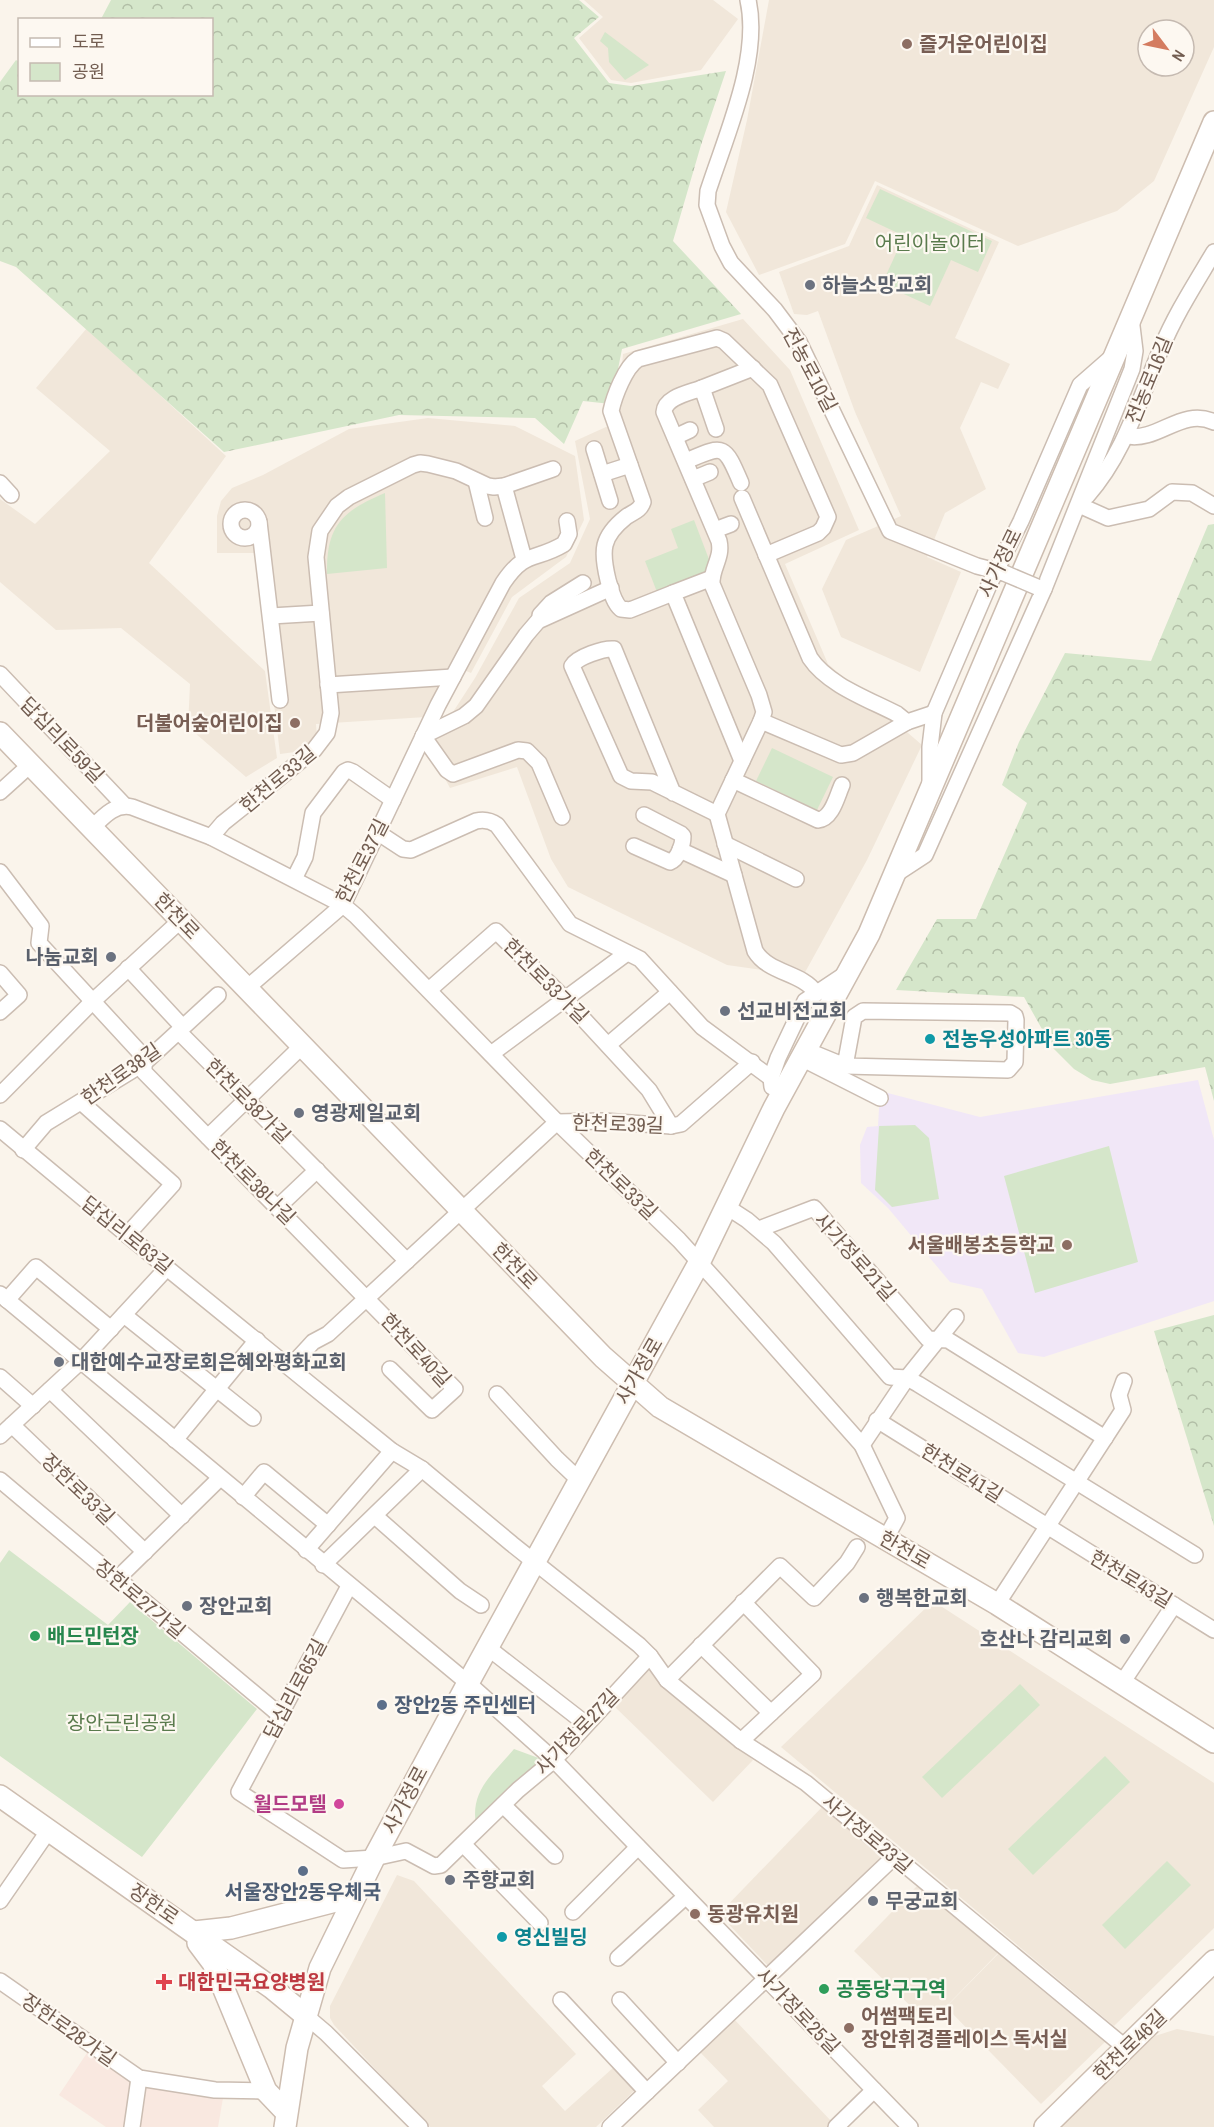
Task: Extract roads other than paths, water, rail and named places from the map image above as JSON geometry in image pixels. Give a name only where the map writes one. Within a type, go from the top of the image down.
[{"type":"main road","name":"사가정로","points":[[286,2120],[297,2048],[320,1968],[374,1858],[487,1647],[699,1263],[774,1108],[869,934],[1214,122]]},
{"type":"main road","name":"한천로","points":[[0,733],[603,1357],[660,1407],[997,1604],[1214,1742]]},
{"type":"main road","name":"장한로","points":[[0,1796],[272,1988],[306,2016]]},
{"type":"main road","points":[[189,1929],[231,1928],[355,1896]]},
{"type":"main road","points":[[189,1929],[213,1963],[266,2091],[286,2120]]},
{"type":"main road","name":"한천로46길","points":[[1045,2127],[1214,1961]]},
{"type":"street","name":"전농로10길","points":[[747,0],[752,29],[746,73],[708,191],[707,205],[722,246],[731,263],[775,310],[799,342],[890,531],[977,566],[1001,572],[1040,588]]},
{"type":"street","name":"전농로16길","points":[[1079,505],[1102,477],[1127,436],[1167,335],[1214,252]]},
{"type":"street","points":[[896,874],[925,855],[1040,588],[1079,505],[1132,369],[1135,351],[1131,318]]},
{"type":"street","points":[[712,578],[626,610],[617,606],[610,588],[603,558],[604,544],[618,525],[639,509],[643,502],[611,411],[614,397],[633,362],[717,338],[724,341],[770,385],[828,517],[818,533],[766,555]]},
{"type":"street","name":"사가정로","points":[[930,792],[930,747],[934,713],[1001,572],[1080,385],[1116,353]]},
{"type":"street","points":[[753,368],[670,401],[665,406],[664,412],[715,530],[721,549],[712,578],[714,588],[764,712],[717,814],[724,844],[755,951],[760,959],[811,985],[816,993]]},
{"type":"street","points":[[702,388],[716,429]]},
{"type":"street","points":[[1127,436],[1137,438],[1146,436],[1194,417],[1214,422]]},
{"type":"street","points":[[675,436],[690,430]]},
{"type":"street","points":[[594,449],[610,501]]},
{"type":"street","points":[[686,462],[713,450],[720,450],[730,458],[766,555],[810,658],[816,667],[828,678],[897,714],[907,722]]},
{"type":"street","points":[[453,677],[328,685],[316,557],[320,531],[337,506],[349,497],[420,463],[456,471],[488,486],[504,486],[552,469]]},
{"type":"street","points":[[602,474],[630,465]]},
{"type":"street","points":[[693,479],[710,472]]},
{"type":"street","points":[[476,481],[485,519]]},
{"type":"street","points":[[0,483],[11,495]]},
{"type":"street","points":[[504,486],[524,559],[564,544],[569,534],[567,521]]},
{"type":"street","points":[[1079,505],[1108,518],[1149,509],[1172,492],[1192,493],[1214,506]]},
{"type":"street","points":[[259,522],[279,700]]},
{"type":"street","points":[[715,530],[731,524]]},
{"type":"street","name":"한천로37길","points":[[247,988],[343,905],[438,705],[503,584],[512,570],[524,559]]},
{"type":"street","points":[[562,817],[539,763],[527,751],[518,750],[453,774],[447,770],[423,736],[464,716],[476,706],[538,621],[542,611],[583,584]]},
{"type":"street","points":[[538,621],[610,588]]},
{"type":"street","points":[[673,593],[742,761]]},
{"type":"street","points":[[271,616],[321,613]]},
{"type":"street","points":[[673,793],[614,649],[575,661],[573,669],[621,776],[632,781],[652,782],[673,793],[717,814]]},
{"type":"street","name":"답십리로59길","points":[[0,674],[124,805]]},
{"type":"street","name":"한천로33길","points":[[211,837],[224,823],[314,750],[327,733],[331,713],[328,685]]},
{"type":"street","points":[[761,721],[841,755],[853,753],[907,722],[934,713]]},
{"type":"street","points":[[0,792],[30,765]]},
{"type":"street","name":"한천로33길","points":[[294,879],[305,857],[313,813],[344,772],[348,770],[393,800]]},
{"type":"street","points":[[733,780],[818,820],[823,820],[828,816],[842,785]]},
{"type":"street","points":[[92,828],[110,811],[124,805]]},
{"type":"street","name":"한천로33길","points":[[124,805],[211,837],[343,905],[557,1122],[679,1240],[699,1263]]},
{"type":"street","points":[[634,846],[670,862],[675,860],[684,840],[681,834],[644,815]]},
{"type":"street","points":[[377,832],[403,849],[411,850],[482,819],[497,825],[570,924],[645,963],[707,1031],[771,1078]]},
{"type":"street","points":[[724,844],[796,879]]},
{"type":"street","points":[[680,850],[734,875]]},
{"type":"street","name":"한천로38나길","points":[[0,872],[41,926],[39,943],[144,1057],[144,1072],[367,1298]]},
{"type":"street","points":[[0,1095],[93,1001],[181,920]]},
{"type":"street","name":"한천로33가길","points":[[429,990],[496,931],[565,999],[649,1089],[671,1126]]},
{"type":"street","points":[[491,1054],[627,953]]},
{"type":"street","name":"한천로38가길","points":[[128,968],[179,1023],[182,1035],[407,1261]]},
{"type":"street","points":[[774,1108],[771,1078],[805,1001],[849,972]]},
{"type":"street","points":[[0,973],[19,995],[0,1012]]},
{"type":"street","points":[[608,1045],[670,992]]},
{"type":"street","name":"한천로38길","points":[[23,1150],[46,1123],[144,1063],[218,995]]},
{"type":"street","points":[[804,1054],[845,1066],[1008,1070],[1015,1062],[1015,1016],[1010,1013],[863,1011],[854,1017],[845,1066]]},
{"type":"street","points":[[208,1137],[302,1046]]},
{"type":"street","points":[[804,1054],[880,1098]]},
{"type":"street","name":"한천로39길","points":[[461,1211],[557,1122],[604,1121],[671,1126],[681,1124],[752,1062]]},
{"type":"street","points":[[81,1102],[173,1184],[127,1235]]},
{"type":"street","name":"답십리로63길","points":[[0,1129],[392,1451],[422,1469],[534,1561]]},
{"type":"street","points":[[278,1207],[317,1170]]},
{"type":"street","points":[[727,1208],[759,1229],[774,1243],[890,1377],[907,1378],[1195,1555]]},
{"type":"street","name":"사가정로21길","points":[[759,1229],[814,1208],[928,1339],[938,1341]]},
{"type":"street","name":"한천로40길","points":[[290,1367],[313,1342],[328,1334],[461,1211]]},
{"type":"street","points":[[699,1263],[862,1445],[897,1518],[886,1538]]},
{"type":"street","points":[[111,1329],[36,1267],[4,1297],[468,1683]]},
{"type":"street","points":[[0,1436],[81,1361],[167,1268]]},
{"type":"street","name":"한천로40길","points":[[367,1298],[455,1389],[432,1410],[390,1369]]},
{"type":"street","points":[[124,1315],[253,1418]]},
{"type":"street","points":[[862,1445],[907,1378],[956,1317]]},
{"type":"street","points":[[175,1440],[257,1340]]},
{"type":"street","points":[[938,1341],[948,1340],[1105,1438]]},
{"type":"street","points":[[0,1377],[33,1406]]},
{"type":"street","points":[[997,1604],[1123,1410],[1119,1395],[1124,1381]]},
{"type":"street","points":[[50,1390],[182,1516]]},
{"type":"street","points":[[497,1394],[557,1460],[578,1479]]},
{"type":"street","name":"한천로41길","points":[[877,1420],[1047,1527]]},
{"type":"street","name":"장한로33길","points":[[12,1425],[145,1552]]},
{"type":"street","points":[[306,1550],[392,1451]]},
{"type":"street","points":[[323,1564],[422,1469]]},
{"type":"street","points":[[243,1497],[264,1472],[328,1525]]},
{"type":"street","points":[[117,1579],[220,1478]]},
{"type":"street","name":"장한로27가길","points":[[0,1480],[280,1716]]},
{"type":"street","points":[[375,1516],[460,1591],[481,1605]]},
{"type":"street","name":"한천로43길","points":[[1047,1527],[1214,1630]]},
{"type":"street","points":[[667,1680],[780,1566],[814,1598],[847,1563],[857,1547]]},
{"type":"street","name":"사가정로23길","points":[[534,1561],[650,1656],[667,1680],[741,1741],[806,1783],[1126,2048]]},
{"type":"street","name":"답십리로65길","points":[[239,1792],[349,1586]]},
{"type":"street","points":[[741,1741],[813,1674],[743,1602]]},
{"type":"street","points":[[1122,1683],[1174,1605]]},
{"type":"street","points":[[701,1645],[771,1713]]},
{"type":"street","points":[[487,1647],[586,1724]]},
{"type":"street","name":"사가정로27길","points":[[374,1858],[406,1851],[434,1866],[441,1865],[502,1805],[554,1760],[650,1656]]},
{"type":"street","name":"사가정로25길","points":[[468,1683],[554,1760],[910,2127]]},
{"type":"street","name":"사가정로","points":[[239,1792],[343,1860],[374,1858]]},
{"type":"street","points":[[502,1805],[555,1856]]},
{"type":"street","points":[[0,1901],[49,1830]]},
{"type":"street","points":[[463,1844],[540,1923]]},
{"type":"street","points":[[573,1912],[638,1847]]},
{"type":"street","points":[[610,2127],[894,1857]]},
{"type":"street","points":[[618,1958],[686,1896]]},
{"type":"street","name":"장한로28가길","points":[[0,1981],[139,2078],[215,2090],[266,2091]]},
{"type":"street","points":[[561,2000],[647,2092]]},
{"type":"street","points":[[620,2000],[678,2063]]},
{"type":"street","points":[[306,2016],[420,2127]]},
{"type":"street","points":[[132,2127],[139,2078]]},
{"type":"street","points":[[836,2127],[874,2090]]},
{"type":"place","name":"즐거운어린이집","points":[[907,44]]},
{"type":"place","name":"하늘소망교회","points":[[810,285]]},
{"type":"place","name":"더불어숲어린이집","points":[[295,723]]},
{"type":"place","name":"나눔교회","points":[[111,957]]},
{"type":"place","name":"선교비전교회","points":[[725,1011]]},
{"type":"place","name":"전농우성아파트 30동","points":[[930,1039]]},
{"type":"place","name":"영광제일교회","points":[[299,1113]]},
{"type":"place","name":"서울배봉초등학교","points":[[1067,1245]]},
{"type":"place","name":"대한예수교장로회은혜와평화교회","points":[[59,1362]]},
{"type":"place","name":"행복한교회","points":[[864,1598]]},
{"type":"place","name":"장안교회","points":[[187,1606]]},
{"type":"place","name":"배드민턴장","points":[[35,1636]]},
{"type":"place","name":"호산나 감리교회","points":[[1125,1639]]},
{"type":"place","name":"장안2동 주민센터","points":[[382,1705]]},
{"type":"place","name":"월드모텔","points":[[339,1804]]},
{"type":"place","name":"서울장안2동우체국","points":[[303,1871]]},
{"type":"place","name":"주향교회","points":[[450,1880]]},
{"type":"place","name":"무궁교회","points":[[873,1901]]},
{"type":"place","name":"동광유치원","points":[[695,1914]]},
{"type":"place","name":"영신빌딩","points":[[502,1937]]},
{"type":"place","name":"대한민국요양병원","points":[[164,1982]]},
{"type":"place","name":"공동당구구역","points":[[824,1989]]},
{"type":"place","name":"어썸팩토리 장안휘경플레이스 독서실","points":[[849,2028]]},
{"type":"park label","name":"어린이놀이터","points":[[930,243]]},
{"type":"park label","name":"장안근린공원","points":[[122,1723]]}]
